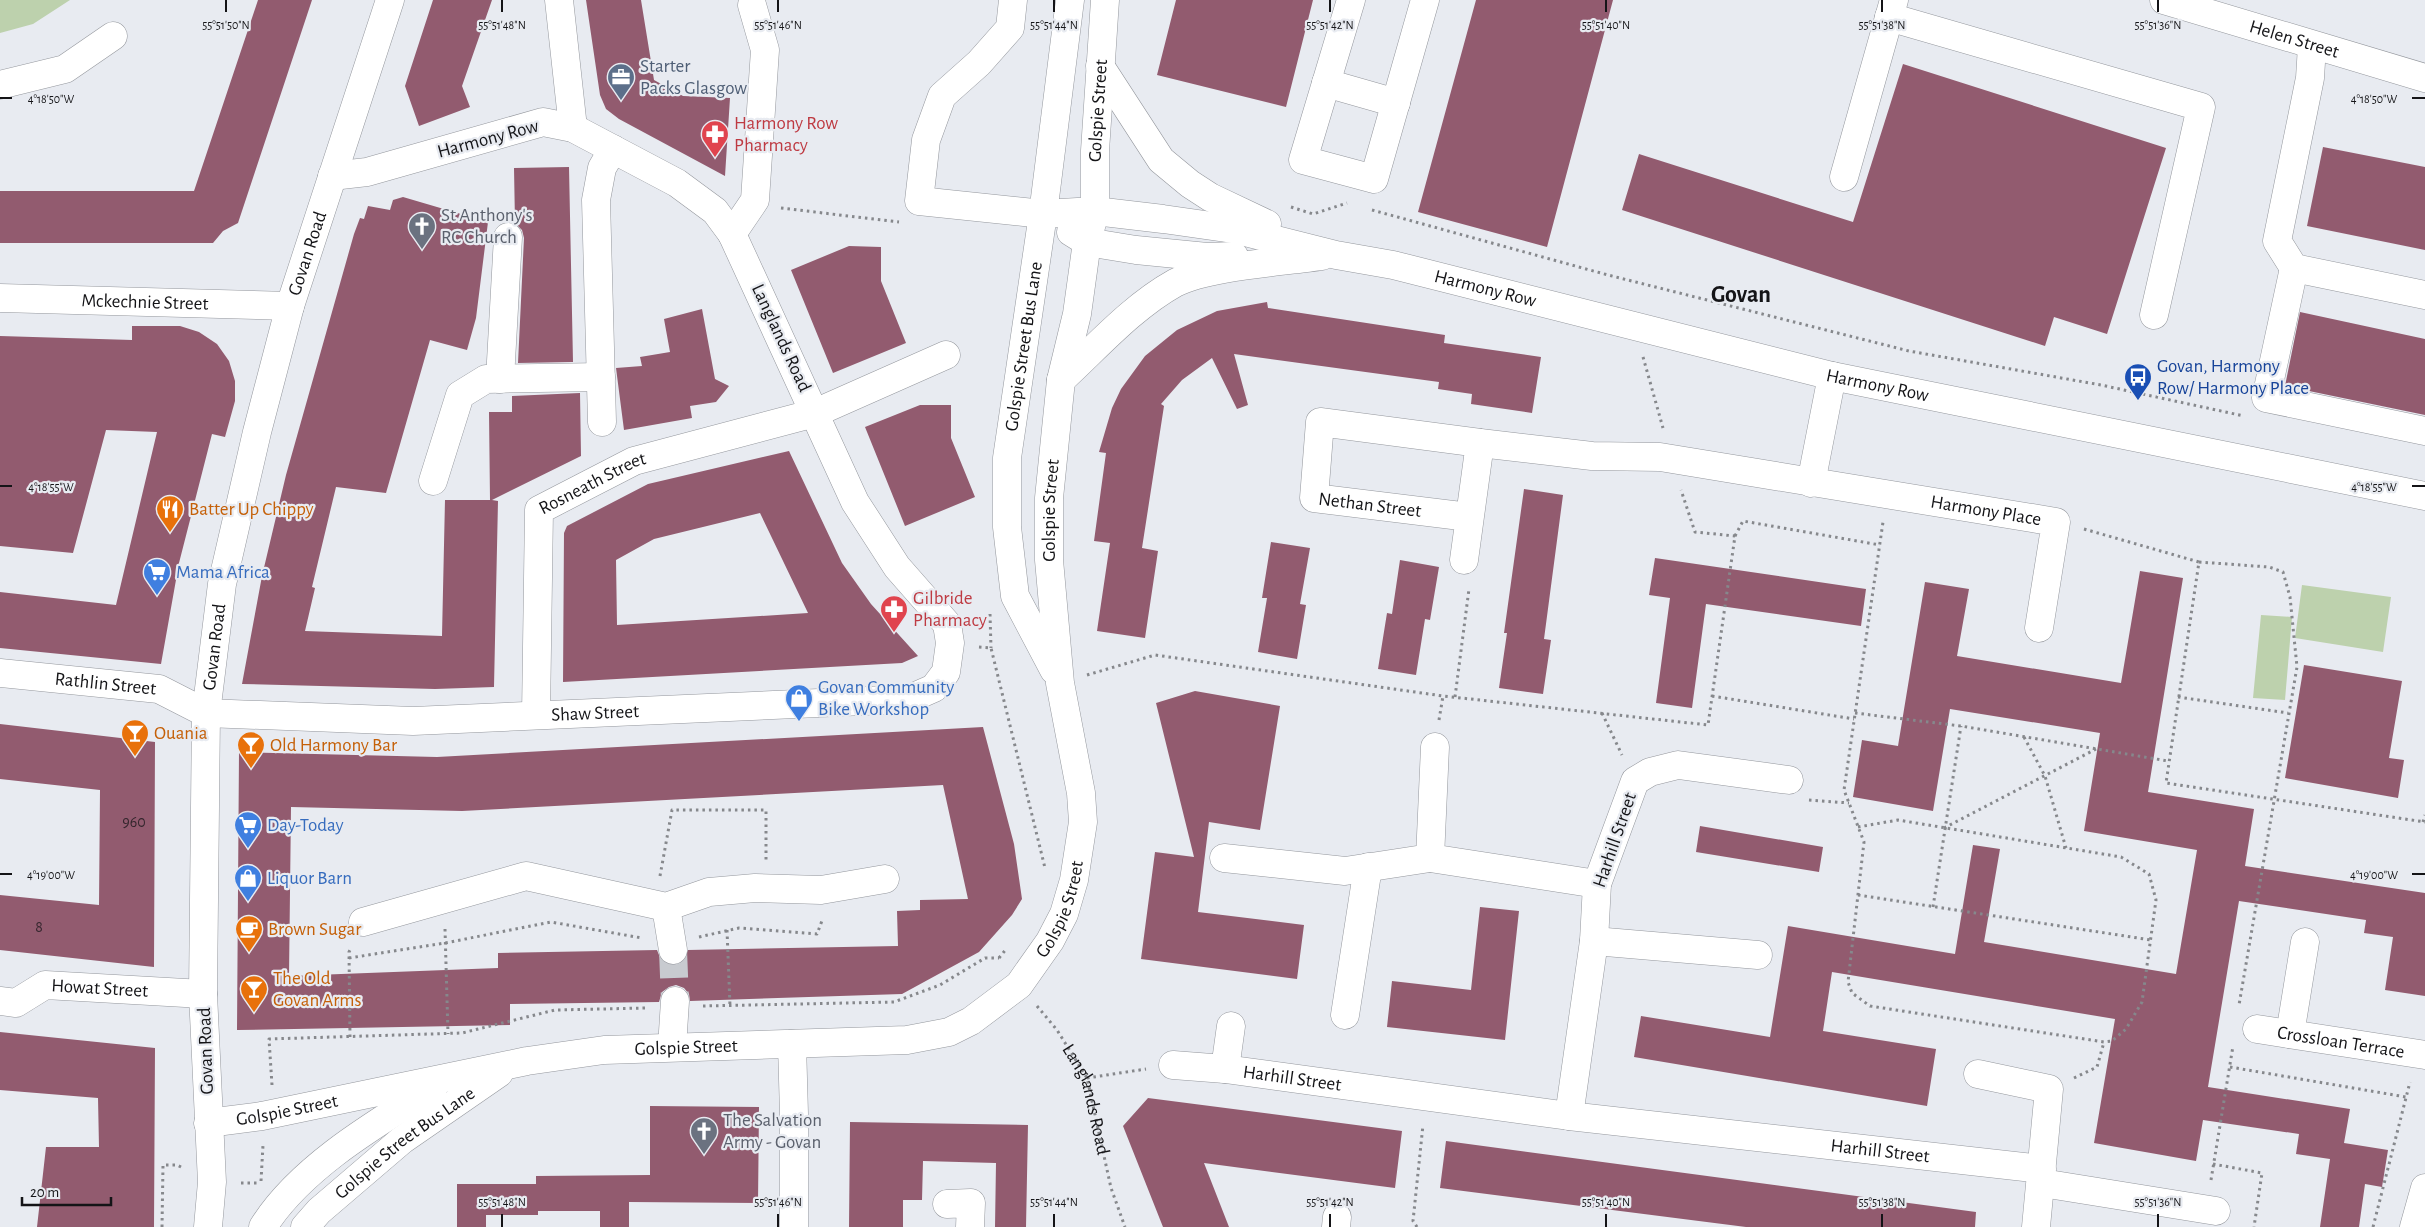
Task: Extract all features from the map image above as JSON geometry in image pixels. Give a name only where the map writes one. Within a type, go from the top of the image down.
[{"type":"street","name":"Govan Road","points":[[208,1227],[212,1182],[203,994],[206,713],[222,584],[256,432],[290,306],[390,0]]},
{"type":"street","points":[[559,0],[573,128]]},
{"type":"street","name":"Harmony Row","points":[[1014,0],[1010,28],[979,63],[942,96],[926,140],[919,201],[1043,214],[1096,211],[1233,229],[1336,255],[1393,265],[1832,376],[2425,496]]},
{"type":"street","name":"Golspie Street Bus Lane","points":[[1060,682],[1015,596],[1007,527],[1007,458],[1043,214],[1070,0]]},
{"type":"street","name":"Golspie Street","points":[[208,1123],[262,1116],[447,1080],[511,1065],[604,1050],[907,1040],[949,1032],[971,1020],[1018,985],[1050,941],[1064,914],[1074,880],[1083,822],[1081,794],[1060,682],[1049,560],[1049,498],[1061,380],[1077,314],[1086,242],[1096,211],[1094,151],[1105,0]]},
{"type":"street","points":[[1351,0],[1303,160],[1374,179],[1425,0]]},
{"type":"street","name":"Helen Street","points":[[2164,0],[2312,46],[2425,78]]},
{"type":"street","points":[[732,234],[755,200],[765,50],[752,5]]},
{"type":"street","points":[[1844,178],[1892,8],[2201,107],[2154,316]]},
{"type":"street","points":[[0,84],[65,69],[113,36]]},
{"type":"street","points":[[2312,46],[2310,78],[2277,241],[2294,268],[2266,398],[2425,430]]},
{"type":"street","name":"Harmony Row","points":[[1100,66],[1161,160],[1190,184],[1228,207],[1336,255]]},
{"type":"street","points":[[1326,83],[1396,103]]},
{"type":"street","name":"Harmony Row","points":[[332,176],[367,172],[543,122],[573,128],[677,182],[714,211],[732,234]]},
{"type":"street","points":[[602,422],[596,200],[602,168],[613,149]]},
{"type":"street","points":[[1043,214],[1086,242]]},
{"type":"street","name":"Langlands Road","points":[[732,234],[855,502],[897,568],[948,624],[950,643]]},
{"type":"street","points":[[500,379],[508,237]]},
{"type":"street","name":"Harmony Row","points":[[1086,242],[1136,250],[1207,257],[1336,255]]},
{"type":"street","name":"Harmony Row","points":[[1061,380],[1141,306],[1176,282],[1213,272],[1336,255]]},
{"type":"street","points":[[2294,268],[2425,295]]},
{"type":"street","name":"Mckechnie Street","points":[[0,298],[290,306]]},
{"type":"street","points":[[815,413],[946,355]]},
{"type":"street","points":[[1811,483],[1832,376]]},
{"type":"street","points":[[433,481],[460,395],[486,380],[601,377]]},
{"type":"street","name":"Rosneath Street","points":[[536,715],[539,510],[634,461],[815,413]]},
{"type":"street","name":"Nethan Street","points":[[1469,517],[1314,498],[1320,422],[1592,456],[1666,458]]},
{"type":"street","points":[[1464,560],[1480,443]]},
{"type":"street","name":"Harmony Place","points":[[1666,458],[2056,522],[2039,628]]},
{"type":"street","name":"Shaw Street","points":[[206,713],[413,721],[909,699],[934,688],[946,672],[950,643]]},
{"type":"street","name":"Rathlin Street","points":[[0,673],[159,689],[206,713]]},
{"type":"street","points":[[1430,858],[1435,747]]},
{"type":"street","name":"Harhill Street","points":[[1569,1116],[1594,941],[1597,884],[1635,781],[1650,772],[1678,765],[1789,780]]},
{"type":"street","points":[[1224,858],[1345,871],[1430,858],[1597,884]]},
{"type":"street","points":[[1345,1015],[1368,868]]},
{"type":"street","points":[[363,922],[526,876],[666,907],[709,892],[766,888],[821,890],[885,879]]},
{"type":"street","points":[[666,907],[672,946]]},
{"type":"street","points":[[1594,941],[1758,955]]},
{"type":"street","points":[[2290,1034],[2305,942]]},
{"type":"street","name":"Howat Street","points":[[0,1001],[16,1003],[45,985],[203,994]]},
{"type":"street","points":[[672,1047],[675,1001]]},
{"type":"street","name":"Harhill Street","points":[[1225,1069],[1231,1026]]},
{"type":"street","name":"Crossloan Terrace","points":[[2257,1029],[2421,1054]]},
{"type":"street","points":[[792,1044],[794,1227]]},
{"type":"street","name":"Golspie Street Bus Lane","points":[[305,1227],[319,1210],[402,1140],[511,1065]]},
{"type":"street","name":"Harhill Street","points":[[1173,1065],[1225,1069],[1569,1116],[2042,1176],[2211,1210]]},
{"type":"street","points":[[1978,1074],[2049,1089],[2036,1227]]},
{"type":"street","points":[[263,1227],[289,1191],[369,1128],[447,1080]]},
{"type":"street","points":[[2414,1227],[2425,1188]]},
{"type":"street","points":[[947,1204],[971,1203],[970,1227]]},
{"type":"path","points":[[1286,206],[1313,214],[1347,203],[1357,205]]},
{"type":"path","points":[[1366,208],[1608,275],[1909,351],[2101,385],[2253,418]]},
{"type":"path","points":[[1634,325],[1666,458],[1694,532],[1735,536]]},
{"type":"path","points":[[1858,827],[1898,820],[2121,857],[2148,874],[2156,900],[2142,1002],[2126,1029],[2112,1041],[2104,1042],[1870,1006],[1852,993],[1848,982],[1864,842],[1858,827],[1844,790],[1887,494]]},
{"type":"path","points":[[1060,682],[1155,655],[1455,697],[1708,725],[1735,536],[1743,520],[1880,544]]},
{"type":"path","points":[[2056,522],[2199,562],[2269,567],[2283,572],[2290,597],[2297,667],[2239,1007]]},
{"type":"path","points":[[1455,697],[1471,573],[1464,560]]},
{"type":"path","points":[[2199,562],[2166,782],[2424,822],[2425,815]]},
{"type":"path","points":[[950,643],[991,648],[1045,870]]},
{"type":"path","points":[[1712,696],[1854,719]]},
{"type":"path","points":[[2178,697],[2288,713]]},
{"type":"path","points":[[1602,713],[1635,781]]},
{"type":"path","points":[[1855,713],[1961,726],[2168,761]]},
{"type":"path","points":[[1933,907],[1961,726]]},
{"type":"path","points":[[2024,737],[2045,776],[2066,848]]},
{"type":"path","points":[[1944,828],[2096,749]]},
{"type":"path","points":[[1789,780],[1800,799],[1849,803]]},
{"type":"path","points":[[672,810],[766,810],[766,888]]},
{"type":"path","points":[[349,958],[445,943],[551,922],[672,946],[739,928],[817,934],[823,921],[821,890]]},
{"type":"path","points":[[1858,895],[2150,940]]},
{"type":"path","points":[[444,899],[448,1034]]},
{"type":"path","points":[[350,1037],[349,952],[363,922]]},
{"type":"path","points":[[727,930],[730,1006]]},
{"type":"path","name":"Langlands Road","points":[[1009,945],[999,958],[1018,985],[1057,1030],[1087,1078],[1111,1188],[1125,1227]]},
{"type":"path","points":[[2049,1089],[2097,1068],[2104,1042]]},
{"type":"path","points":[[2211,1210],[2213,1164],[2233,1043]]},
{"type":"path","points":[[2373,1227],[2406,1096],[2421,1054]]},
{"type":"path","points":[[1087,1078],[1173,1065]]},
{"type":"path","points":[[2230,1067],[2406,1096]]},
{"type":"path","points":[[1417,1227],[1413,1221],[1426,1097]]},
{"type":"path","points":[[2213,1164],[2262,1172],[2254,1227]]},
{"type":"green space","points":[[0,0],[70,0],[33,24],[0,33]]},
{"type":"green space","points":[[2302,585],[2391,597],[2383,652],[2295,638]]},
{"type":"green space","points":[[2261,615],[2292,617],[2285,700],[2253,698]]},
{"type":"building","points":[[258,0],[312,0],[238,223],[223,231],[213,243],[0,243],[0,191],[194,191]]},
{"type":"building","points":[[433,0],[492,0],[462,86],[470,107],[419,126],[405,86]]},
{"type":"building","points":[[586,0],[641,0],[654,80],[683,96],[730,98],[725,176],[619,119],[606,109],[600,95]]},
{"type":"building","points":[[1176,0],[1313,0],[1286,107],[1157,75]]},
{"type":"building","points":[[1476,0],[1613,0],[1547,247],[1418,212]]},
{"type":"building","points":[[1903,64],[2166,148],[2107,334],[2054,317],[2045,346],[1622,210],[1639,154],[1853,222]]},
{"type":"building","points":[[2323,147],[2425,167],[2425,250],[2307,226]]},
{"type":"building","points":[[569,167],[573,362],[518,363],[524,238],[522,230],[515,223],[514,168]]},
{"type":"building","points":[[403,197],[488,222],[476,318],[467,350],[430,340],[386,493],[336,487],[312,587],[315,588],[305,631],[442,636],[445,500],[490,500],[489,412],[512,412],[512,396],[580,393],[581,456],[492,500],[498,501],[494,687],[435,689],[242,684],[262,576],[286,475],[354,234],[360,218],[364,219],[368,206],[390,210],[393,200]]},
{"type":"building","points":[[849,246],[881,247],[881,281],[906,343],[833,373],[791,270]]},
{"type":"building","points":[[1267,302],[1268,308],[1445,335],[1444,343],[1541,357],[1532,413],[1471,404],[1472,394],[1438,389],[1439,382],[1234,354],[1248,405],[1237,409],[1212,358],[1182,380],[1161,404],[1164,406],[1142,548],[1158,551],[1145,638],[1097,631],[1110,543],[1094,541],[1106,453],[1099,452],[1112,408],[1121,389],[1145,356],[1177,330],[1217,311]]},
{"type":"building","points":[[702,309],[715,379],[729,386],[716,402],[690,406],[692,418],[624,430],[616,368],[642,366],[640,357],[670,352],[664,319]]},
{"type":"building","points":[[2300,312],[2425,339],[2425,415],[2285,386]]},
{"type":"building","points":[[132,326],[180,326],[199,332],[217,344],[229,361],[235,381],[235,401],[225,437],[212,434],[179,563],[161,664],[0,648],[0,592],[116,605],[157,432],[106,430],[73,553],[0,546],[0,336],[132,340]]},
{"type":"building","points":[[920,405],[951,405],[951,438],[975,497],[905,526],[865,427]]},
{"type":"building","points":[[789,451],[842,563],[871,604],[918,656],[902,663],[563,682],[564,533],[567,526],[648,484]],"holes":[[[760,513],[808,613],[617,625],[616,560],[654,539]]]},
{"type":"building","points":[[1524,489],[1563,495],[1544,639],[1551,640],[1543,694],[1499,688],[1507,633],[1504,633]]},
{"type":"building","points":[[1271,542],[1310,548],[1300,604],[1306,605],[1297,659],[1258,652],[1267,598],[1262,598]]},
{"type":"building","points":[[1655,558],[1866,589],[1861,626],[1706,604],[1692,708],[1656,703],[1670,598],[1649,595]]},
{"type":"building","points":[[1400,560],[1439,567],[1430,620],[1425,619],[1416,675],[1378,669],[1387,613],[1392,614]]},
{"type":"building","points":[[2140,571],[2183,578],[2148,792],[2254,809],[2245,866],[2425,893],[2425,996],[2385,990],[2393,937],[2364,933],[2366,920],[2239,901],[2208,1087],[2350,1109],[2344,1143],[2388,1150],[2382,1187],[2365,1184],[2359,1227],[2320,1227],[2330,1159],[2296,1154],[2299,1134],[2203,1120],[2196,1161],[2094,1143],[2115,1019],[1832,972],[1823,1031],[1936,1049],[1927,1106],[1634,1057],[1641,1016],[1770,1037],[1788,926],[1955,954],[1973,845],[2000,849],[1984,942],[2176,974],[2197,850],[2084,831],[2100,733],[1950,709],[1933,811],[1853,797],[1862,740],[1898,746],[1925,582],[1969,589],[1957,656],[2121,683]]},
{"type":"building","points":[[2304,665],[2402,681],[2389,758],[2404,760],[2398,798],[2285,778]]},
{"type":"building","points":[[1195,691],[1280,706],[1260,830],[1209,822],[1198,912],[1304,925],[1297,979],[1141,959],[1155,852],[1194,857],[1156,703]]},
{"type":"building","points":[[0,724],[155,742],[154,967],[0,950],[0,895],[99,905],[100,790],[0,779]]},
{"type":"building","points":[[983,727],[1014,844],[1022,899],[1012,915],[979,952],[902,994],[690,1001],[689,994],[684,988],[676,985],[662,992],[659,1002],[510,1004],[510,1025],[237,1030],[239,752],[437,757]],"holes":[[[943,785],[968,899],[920,900],[920,910],[897,911],[898,946],[688,950],[683,962],[675,965],[668,965],[661,960],[657,950],[498,953],[498,968],[289,976],[291,807],[462,811]]]},
{"type":"building","points":[[1700,826],[1823,847],[1819,872],[1696,852]]},
{"type":"building","points":[[1480,907],[1519,911],[1505,1040],[1387,1027],[1392,981],[1471,990]]},
{"type":"building","points":[[0,1032],[155,1048],[154,1227],[37,1227],[46,1147],[99,1147],[98,1098],[0,1090]]},
{"type":"building","points":[[1148,1098],[1402,1131],[1395,1188],[1204,1163],[1229,1227],[1163,1227],[1123,1126]]},
{"type":"building","points":[[650,1106],[759,1107],[758,1203],[629,1202],[629,1227],[600,1227],[600,1211],[538,1211],[538,1215],[486,1215],[486,1227],[457,1227],[457,1184],[536,1184],[536,1176],[650,1175]]},
{"type":"building","points":[[850,1122],[1028,1125],[1026,1227],[995,1227],[996,1163],[923,1161],[922,1200],[903,1200],[903,1227],[849,1227]]},
{"type":"building","points":[[1446,1141],[1976,1212],[1975,1227],[1746,1227],[1440,1188]]},
{"type":"tunnel","points":[[673,950],[675,1001]]},
{"type":"place","name":"Starter Packs Glasgow","points":[[621,101]]},
{"type":"place","name":"Harmony Row Pharmacy","points":[[715,158]]},
{"type":"place","name":"St Anthony's RC Church","points":[[422,250]]},
{"type":"place","name":"Govan, Harmony Row/ Harmony Place","points":[[2138,401]]},
{"type":"place","name":"Batter Up Chippy","points":[[170,533]]},
{"type":"place","name":"Mama Africa","points":[[157,596]]},
{"type":"place","name":"Gilbride Pharmacy","points":[[894,633]]},
{"type":"place","name":"Govan Community Bike Workshop","points":[[799,722]]},
{"type":"place","name":"Ouania","points":[[135,757]]},
{"type":"place","name":"Old Harmony Bar","points":[[251,769]]},
{"type":"place","name":"Day-Today","points":[[248,849]]},
{"type":"place","name":"Liquor Barn","points":[[248,902]]},
{"type":"place","name":"Brown Sugar","points":[[249,953]]},
{"type":"place","name":"The Old Govan Arms","points":[[254,1013]]},
{"type":"place","name":"The Salvation Army - Govan","points":[[704,1155]]},
{"type":"district","name":"Govan","points":[[1741,295]]}]
